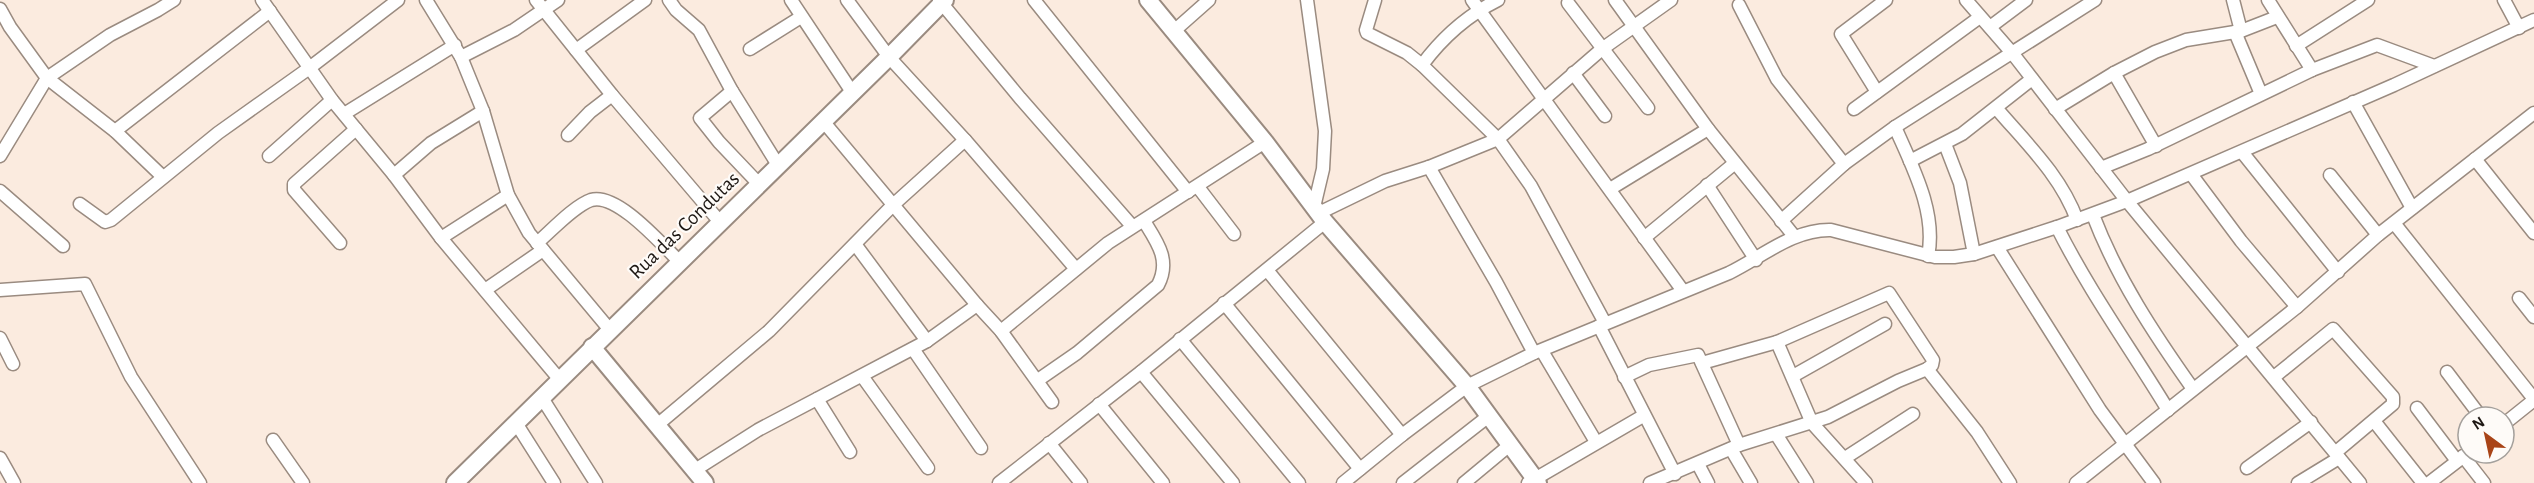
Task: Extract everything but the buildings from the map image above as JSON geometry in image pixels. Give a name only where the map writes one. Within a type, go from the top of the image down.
[{"type":"street","points":[[0,156],[47,78],[110,35],[174,0]]},
{"type":"street","points":[[262,0],[308,69],[332,100],[394,175],[441,238],[560,380]]},
{"type":"street","points":[[80,204],[105,222],[108,221],[218,133],[308,69],[398,0]]},
{"type":"street","points":[[426,0],[461,57],[483,111],[508,195],[540,246],[610,330]]},
{"type":"street","points":[[536,0],[720,222]]},
{"type":"street","points":[[461,57],[514,30],[558,0]]},
{"type":"street","points":[[576,50],[645,0]]},
{"type":"street","points":[[669,0],[676,10],[699,30],[732,91],[778,165]]},
{"type":"street","points":[[791,0],[852,92]]},
{"type":"street","points":[[847,0],[890,57],[966,140],[1076,269]]},
{"type":"street","points":[[1034,0],[1193,189],[1234,234]]},
{"type":"street","points":[[1148,0],[1320,214],[1467,386],[1511,444],[1533,481],[1642,416]]},
{"type":"street","points":[[1174,31],[1209,0]]},
{"type":"street","points":[[1306,0],[1325,131],[1320,214]]},
{"type":"street","points":[[1375,0],[1367,33],[1407,53],[1422,65],[1498,139],[1532,186],[1561,238],[1642,416],[1674,474]]},
{"type":"street","points":[[1422,65],[1436,46],[1476,4],[1498,0]]},
{"type":"street","points":[[1616,0],[1708,129],[1794,236]]},
{"type":"street","points":[[999,483],[1268,270],[1320,214],[1385,181],[1498,139],[1602,49],[1671,0]]},
{"type":"street","points":[[1877,92],[1841,34],[1886,0]]},
{"type":"street","points":[[1966,0],[2013,54],[2127,201],[2360,483]]},
{"type":"street","points":[[1990,27],[2026,0]]},
{"type":"street","points":[[1781,221],[1844,164],[1895,127],[2095,0]]},
{"type":"street","points":[[2233,0],[2238,31],[2260,94]]},
{"type":"street","points":[[2268,0],[2312,70]]},
{"type":"street","points":[[2296,46],[2368,0]]},
{"type":"street","points":[[2504,0],[2519,28]]},
{"type":"street","points":[[942,1],[1020,98],[1161,249],[1164,261],[1163,275],[1158,285],[1077,353],[1038,380]]},
{"type":"street","name":"Rua das Condutas","points":[[455,483],[679,261],[890,57],[942,1]]},
{"type":"street","points":[[1741,2],[1777,79],[1844,164]]},
{"type":"street","points":[[1568,3],[1648,108]]},
{"type":"street","points":[[1476,4],[1683,291]]},
{"type":"street","points":[[0,9],[9,27],[47,78],[115,131],[164,177]]},
{"type":"street","points":[[115,131],[270,11]]},
{"type":"street","points":[[750,49],[801,17]]},
{"type":"street","points":[[1854,109],[1980,17]]},
{"type":"street","points":[[2055,109],[2155,51],[2186,40],[2238,31],[2277,17]]},
{"type":"street","points":[[1343,483],[1467,386],[1538,352],[1756,260],[1794,236],[1819,230],[1831,230],[1928,256],[1954,258],[1974,254],[2093,215],[2127,201],[2242,152],[2534,20]]},
{"type":"street","points":[[344,114],[455,45]]},
{"type":"street","points":[[2101,168],[2156,146],[2312,70],[2377,45],[2434,66]]},
{"type":"street","points":[[1573,73],[1605,116]]},
{"type":"street","points":[[2114,73],[2156,146]]},
{"type":"street","points":[[1910,161],[1945,144],[1997,109],[2032,80]]},
{"type":"street","points":[[732,91],[700,117],[719,142],[759,184]]},
{"type":"street","points":[[568,135],[612,94]]},
{"type":"street","points":[[269,156],[332,100]]},
{"type":"street","points":[[2353,102],[2412,208]]},
{"type":"street","points":[[1997,109],[2065,190],[2077,220]]},
{"type":"street","points":[[394,175],[431,143],[483,111]]},
{"type":"street","points":[[2076,483],[2297,307],[2378,235],[2534,113]]},
{"type":"street","points":[[823,121],[1001,331],[1052,402]]},
{"type":"street","points":[[1895,127],[1910,161],[1931,227],[1928,256]]},
{"type":"street","points":[[340,243],[294,190],[294,184],[356,129]]},
{"type":"street","points":[[1610,189],[1708,129]]},
{"type":"street","points":[[656,426],[769,331],[893,205],[966,140]]},
{"type":"street","points":[[1001,331],[1076,269],[1138,223],[1264,142]]},
{"type":"street","points":[[1945,144],[1960,183],[1974,254]]},
{"type":"street","points":[[2242,152],[2338,272]]},
{"type":"street","points":[[2475,159],[2534,233]]},
{"type":"street","points":[[1644,238],[1734,163]]},
{"type":"street","points":[[1429,166],[1538,352],[1596,442]]},
{"type":"street","points":[[2191,174],[2241,241],[2297,307]]},
{"type":"street","points":[[2330,175],[2378,235]]},
{"type":"street","points":[[1707,185],[1756,260]]},
{"type":"street","points":[[0,191],[63,246]]},
{"type":"street","points":[[441,238],[508,195]]},
{"type":"street","points":[[485,290],[540,246],[579,208],[590,201],[600,199],[611,202],[638,221],[679,261]]},
{"type":"street","points":[[2093,215],[2103,240],[2140,311],[2193,389]]},
{"type":"street","points":[[2394,223],[2534,400],[2516,414]]},
{"type":"street","points":[[2057,227],[2076,265],[2168,410]]},
{"type":"street","points":[[855,244],[927,341]]},
{"type":"street","points":[[1997,247],[2061,351],[2154,483]]},
{"type":"street","points":[[1268,270],[1402,435]]},
{"type":"street","points":[[0,290],[85,284],[131,377],[201,483]]},
{"type":"street","points":[[1650,483],[1735,447],[1812,423],[1927,369],[1932,365],[1933,360],[1889,293],[1777,342],[1702,363]]},
{"type":"street","points":[[2519,298],[2534,317]]},
{"type":"street","points":[[1224,303],[1360,469]]},
{"type":"street","points":[[592,347],[700,477],[758,430],[914,349],[977,305]]},
{"type":"street","points":[[1793,376],[1885,324]]},
{"type":"street","points":[[2274,377],[2331,329],[2334,329],[2394,400],[2338,455],[2298,483]]},
{"type":"street","points":[[0,338],[13,364]]},
{"type":"street","points":[[1180,339],[1299,483]]},
{"type":"street","points":[[1777,342],[1812,423],[1866,483]]},
{"type":"street","points":[[914,349],[981,448]]},
{"type":"street","points":[[1624,377],[1649,365],[1696,355],[1702,363],[1751,483]]},
{"type":"street","points":[[1927,369],[1977,432],[2010,483]]},
{"type":"street","points":[[1141,372],[1233,483]]},
{"type":"street","points":[[2447,372],[2472,405]]},
{"type":"street","points":[[862,376],[928,468]]},
{"type":"street","points":[[542,398],[596,483]]},
{"type":"street","points":[[817,399],[850,452]]},
{"type":"street","points":[[1099,404],[1163,483]]},
{"type":"street","points":[[2417,408],[2456,450]]},
{"type":"street","points":[[1845,458],[1913,414]]},
{"type":"street","points":[[1403,483],[1490,415]]},
{"type":"street","points":[[2374,421],[2422,483]]},
{"type":"street","points":[[2247,468],[2311,422]]},
{"type":"street","points":[[516,423],[554,483]]},
{"type":"street","points":[[1776,434],[1807,483]]},
{"type":"street","points":[[273,440],[303,483]]},
{"type":"street","points":[[1049,443],[1082,483]]},
{"type":"street","points":[[1464,483],[1511,444]]},
{"type":"street","points":[[0,458],[14,483]]},
{"type":"street","points":[[2429,483],[2456,462]]},
{"type":"street","points":[[1698,464],[1707,483]]},
{"type":"street","points":[[2469,465],[2484,483]]}]
